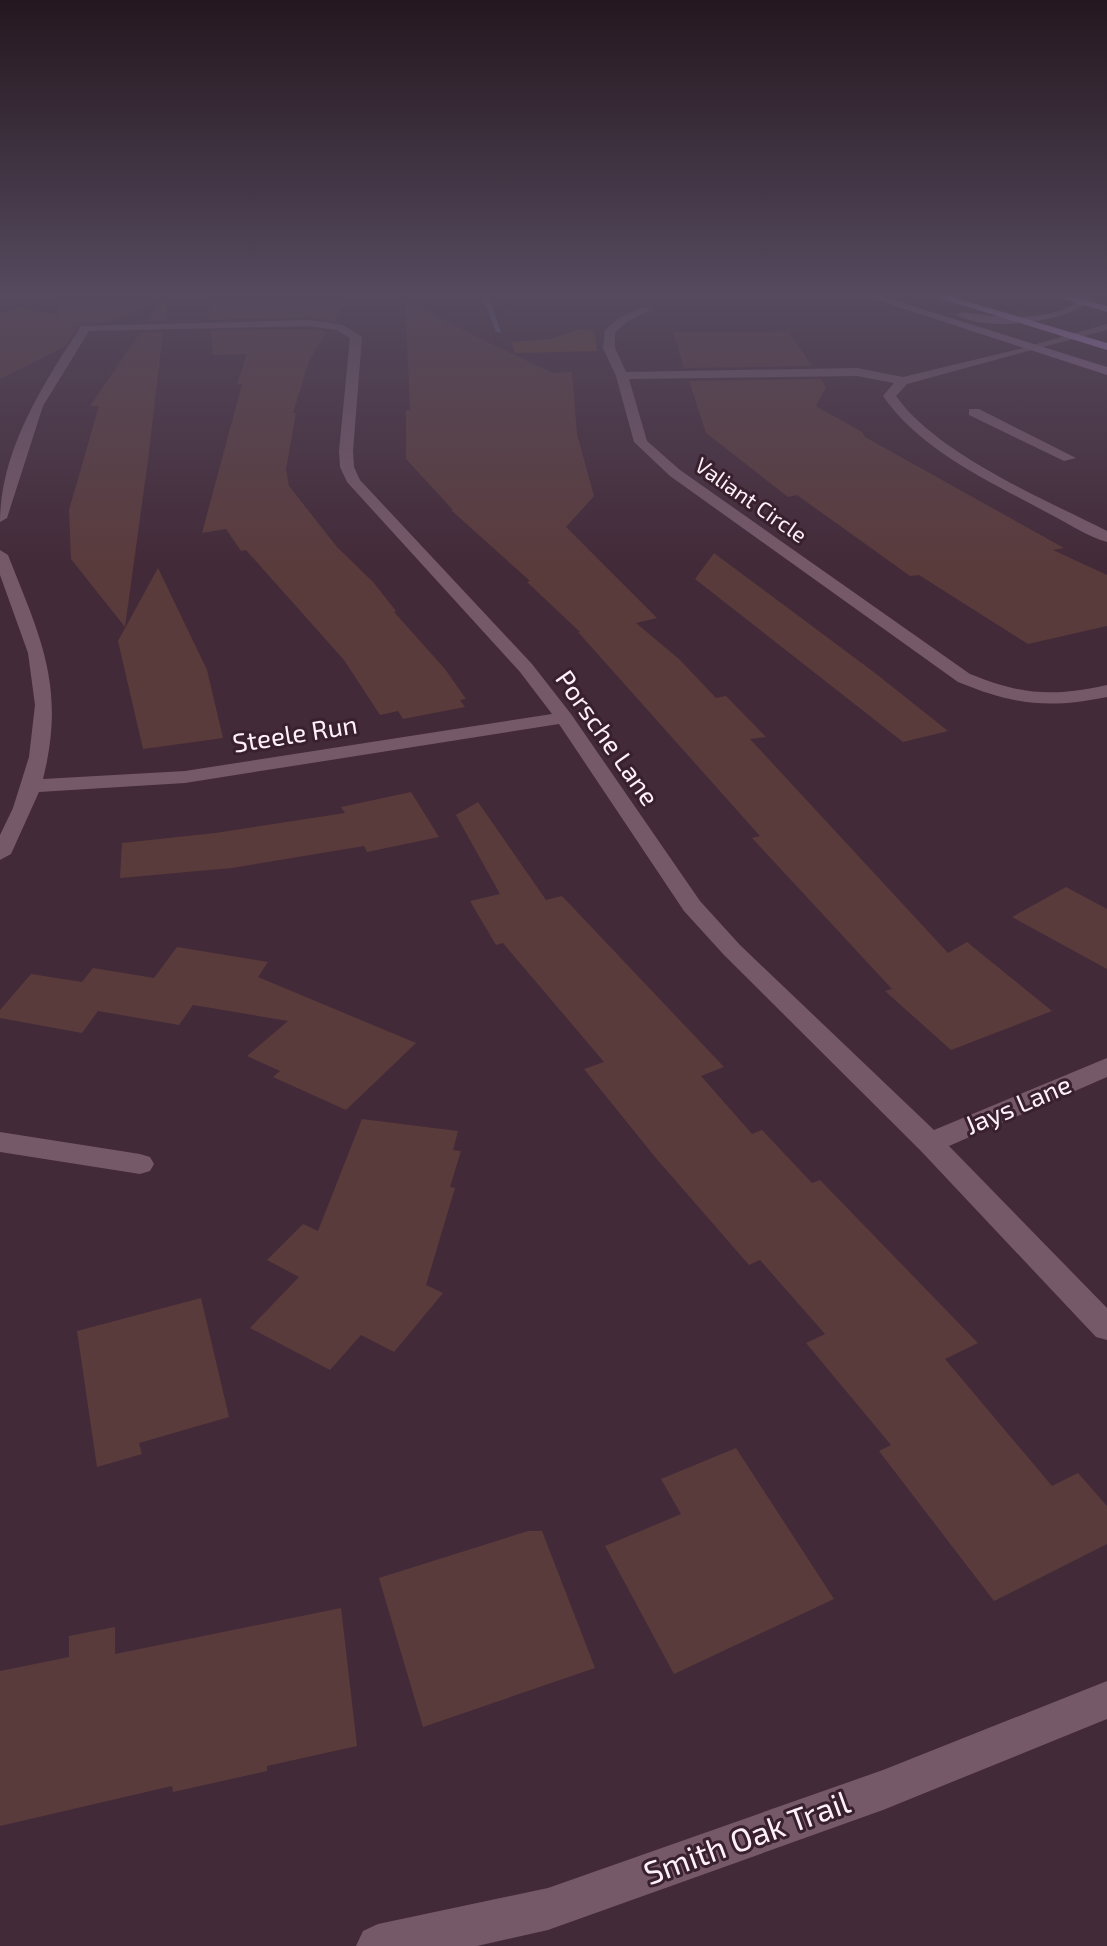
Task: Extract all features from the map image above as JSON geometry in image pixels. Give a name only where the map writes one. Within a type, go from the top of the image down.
[{"type":"street","name":"Porsche Lane","points":[[0,518],[16,448],[50,385]]},
{"type":"street","name":"Porsche Lane","points":[[352,385],[347,459],[354,482],[526,668],[564,718],[692,906],[732,950],[930,1143],[1107,1328]]},
{"type":"street","name":"Valiant Circle","points":[[625,385],[641,442],[675,473],[964,678],[1011,698],[1062,702],[1107,691]]},
{"type":"street","points":[[899,385],[889,396],[894,409],[905,419],[980,468],[1107,537]]},
{"type":"street","points":[[974,412],[1069,458]]},
{"type":"street","points":[[0,555],[37,653],[44,690],[43,732],[33,786],[0,854]]},
{"type":"street","name":"Steele Run","points":[[33,786],[185,777],[564,718]]},
{"type":"street","name":"Jays Lane","points":[[930,1143],[1107,1067]]},
{"type":"street","points":[[0,1142],[140,1164]]},
{"type":"street","name":"Smith Oak Trail","points":[[378,1946],[548,1909],[883,1790],[1107,1700]]},
{"type":"building","points":[[105,385],[157,385],[125,627],[71,559],[69,510],[99,406],[90,406]]},
{"type":"building","points":[[242,385],[302,385],[293,413],[296,413],[286,469],[289,486],[337,547],[373,582],[394,612],[445,669],[466,699],[460,700],[465,707],[403,719],[398,711],[380,715],[344,660],[246,550],[241,551],[226,529],[202,533]]},
{"type":"building","points":[[409,385],[573,385],[577,434],[594,496],[566,527],[657,618],[636,623],[679,659],[716,698],[726,696],[766,737],[750,739],[948,953],[967,942],[1052,1011],[951,1050],[885,991],[892,989],[752,838],[760,836],[580,632],[527,582],[530,581],[451,510],[406,459],[406,410],[410,410]]},
{"type":"building","points":[[690,385],[825,385],[816,406],[862,432],[865,437],[1064,548],[1053,550],[1107,575],[1107,626],[1028,644],[919,575],[910,576],[797,495],[788,497],[706,433]]},
{"type":"building","points":[[714,553],[948,731],[903,742],[695,579]]},
{"type":"building","points":[[158,568],[207,670],[223,738],[143,749],[118,641]]},
{"type":"building","points":[[411,792],[439,837],[367,852],[364,846],[232,868],[120,878],[122,843],[215,833],[345,813],[341,807]]},
{"type":"building","points":[[478,802],[546,900],[562,896],[724,1067],[701,1076],[752,1134],[762,1130],[812,1183],[820,1180],[978,1343],[945,1359],[1052,1486],[1078,1473],[1107,1506],[1107,1544],[994,1601],[879,1451],[891,1445],[806,1343],[825,1334],[760,1260],[749,1265],[655,1157],[584,1069],[604,1062],[503,943],[496,945],[470,901],[500,894],[456,815]]},
{"type":"building","points":[[1066,887],[1107,909],[1107,969],[1012,917]]},
{"type":"building","points":[[177,947],[268,962],[258,977],[416,1043],[346,1110],[273,1077],[280,1071],[247,1056],[288,1021],[193,1005],[179,1025],[98,1011],[82,1033],[0,1018],[0,1010],[31,974],[82,982],[93,968],[154,978]]},
{"type":"building","points":[[362,1119],[458,1131],[453,1150],[461,1151],[450,1187],[455,1188],[426,1285],[443,1293],[394,1352],[361,1335],[330,1370],[250,1328],[299,1277],[267,1260],[303,1224],[318,1231]]},
{"type":"building","points":[[201,1298],[229,1417],[139,1443],[142,1454],[97,1467],[77,1331]]},
{"type":"building","points":[[736,1448],[834,1599],[674,1674],[605,1546],[681,1514],[661,1479]]},
{"type":"building","points":[[528,1531],[542,1531],[595,1668],[423,1727],[379,1578]]},
{"type":"building","points":[[341,1608],[357,1746],[267,1766],[267,1771],[173,1792],[172,1786],[0,1826],[0,1671],[69,1657],[69,1636],[115,1627],[115,1654]]}]
